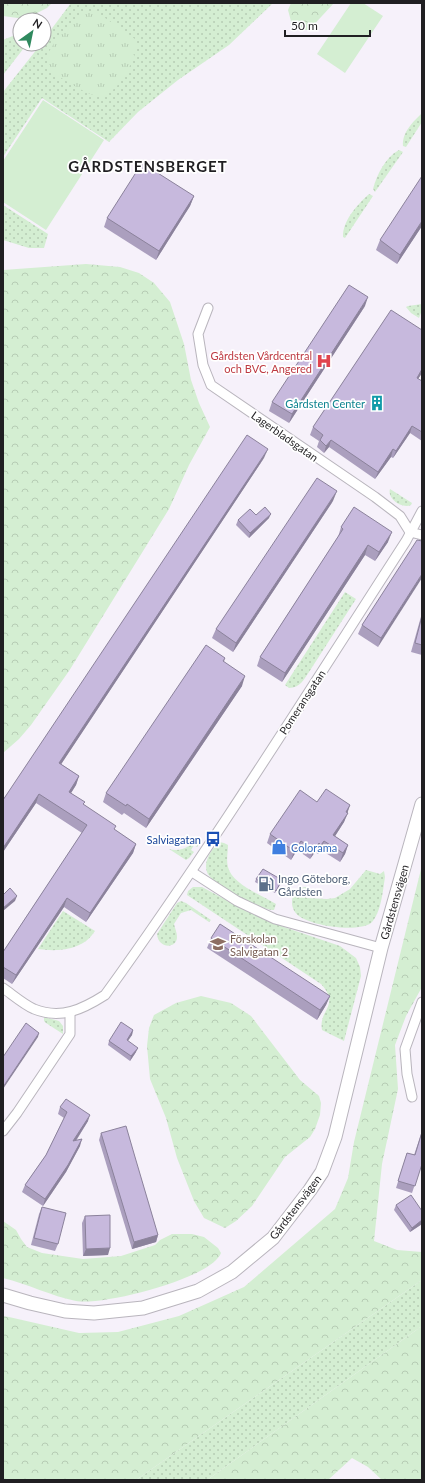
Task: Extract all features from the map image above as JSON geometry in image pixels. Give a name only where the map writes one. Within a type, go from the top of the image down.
[{"type":"street","name":"Lagerbladsgatan","points":[[208,308],[198,334],[203,365],[211,385],[400,516],[410,532]]},
{"type":"street","name":"Pomeransgatan","points":[[192,872],[406,541],[422,511]]},
{"type":"street","points":[[410,532],[422,535]]},
{"type":"street","name":"Gårdstensvägen","points":[[3,1295],[65,1311],[94,1313],[143,1308],[198,1291],[232,1272],[273,1238],[306,1196],[322,1172],[335,1137],[381,948],[422,804]]},
{"type":"street","points":[[3,988],[34,1009],[52,1013],[70,1013],[89,1005],[105,995],[192,872],[237,901],[275,919],[381,948]]},
{"type":"street","points":[[412,1098],[407,1074],[405,1049],[422,1002]]},
{"type":"street","points":[[3,1131],[17,1113],[70,1034],[70,1013]]},
{"type":"green space","points":[[3,3],[52,3],[47,8],[39,12],[12,12],[12,17],[3,16]]},
{"type":"green space","points":[[71,3],[273,3],[229,45],[178,80],[138,112],[109,142],[42,98],[3,157],[3,92],[35,52],[52,52],[52,28]]},
{"type":"green space","points":[[291,3],[334,3],[309,30],[302,30],[292,25],[288,10]]},
{"type":"green space","points":[[351,3],[363,3],[383,16],[345,73],[317,54]]},
{"type":"green space","points":[[95,11],[136,40],[136,51],[127,72],[116,87],[104,95],[99,96],[83,91],[55,74],[49,67],[47,59],[49,52],[52,52],[52,47],[55,42],[83,13]]},
{"type":"green space","points":[[12,36],[12,52],[21,52],[3,75],[3,40]]},
{"type":"green space","points":[[43,100],[104,140],[46,230],[3,202],[3,161]]},
{"type":"green space","points":[[422,113],[422,122],[406,147],[403,146],[406,132]]},
{"type":"green space","points":[[399,150],[403,152],[375,192],[373,189],[382,167],[394,153]]},
{"type":"green space","points":[[369,194],[373,196],[345,238],[343,237],[343,231],[348,219]]},
{"type":"green space","points":[[3,205],[48,234],[44,248],[29,248],[3,240]]},
{"type":"green space","points":[[86,264],[120,267],[139,273],[154,283],[170,302],[184,344],[191,380],[199,403],[210,427],[189,465],[169,509],[69,671],[31,725],[19,739],[3,753],[3,270]]},
{"type":"green space","points":[[422,304],[422,310],[419,318],[411,313],[406,307],[408,306]]},
{"type":"green space","points":[[390,489],[412,503],[411,505],[404,506],[393,500]]},
{"type":"green space","points":[[345,592],[356,599],[303,680],[299,685],[289,688],[285,685]]},
{"type":"green space","points":[[202,840],[197,847],[194,845],[191,850],[194,852],[186,860],[169,849],[182,849]]},
{"type":"green space","points":[[219,842],[228,845],[227,864],[235,879],[276,904],[274,910],[258,906],[237,896],[210,877],[206,868],[207,860]]},
{"type":"green space","points":[[422,865],[422,987],[406,1016],[395,1045],[398,1089],[382,1164],[374,1241],[397,1250],[422,1252],[422,1280],[136,1480],[3,1480],[3,1316],[79,1333],[118,1332],[179,1316],[244,1287],[335,1209],[348,1178],[354,1142]]},
{"type":"green space","points":[[366,870],[380,874],[384,871],[385,877],[379,908],[371,923],[364,926],[344,928],[309,921],[300,917],[295,912],[292,900],[295,892],[298,890],[306,887],[306,898],[335,898],[350,889]]},
{"type":"green space","points":[[193,887],[202,887],[245,910],[284,927],[340,946],[356,958],[360,967],[361,976],[344,1041],[322,1030],[323,1017],[328,1008],[329,998],[327,991],[321,984],[187,895],[188,891]]},
{"type":"green space","points":[[181,901],[211,920],[209,922],[191,910],[181,913],[174,924],[177,935],[176,941],[171,945],[164,945],[158,939],[157,934],[177,903]]},
{"type":"green space","points":[[63,911],[95,931],[84,942],[77,946],[62,950],[38,949]]},
{"type":"green space","points":[[201,996],[231,1003],[251,1016],[300,1080],[319,1096],[321,1103],[320,1115],[315,1129],[310,1137],[285,1157],[252,1206],[236,1221],[225,1228],[204,1218],[194,1201],[177,1158],[166,1118],[150,1079],[147,1046],[149,1028],[154,1015],[176,1003]]},
{"type":"green space","points":[[44,1017],[59,1021],[63,1026],[63,1034],[46,1023],[44,1021]]},
{"type":"green space","points":[[3,1221],[16,1230],[27,1247],[42,1253],[83,1259],[121,1256],[155,1245],[160,1240],[172,1234],[192,1234],[204,1237],[218,1248],[221,1253],[213,1263],[198,1272],[154,1289],[108,1299],[76,1301],[3,1278]]},
{"type":"green space","points":[[422,1280],[422,1326],[207,1480],[136,1480]]},
{"type":"green space","points":[[422,1326],[422,1480],[382,1480],[368,1467],[352,1458],[328,1480],[207,1480]]},
{"type":"building","points":[[142,163],[194,196],[159,251],[107,218]]},
{"type":"building","points":[[422,176],[422,221],[400,255],[380,240]]},
{"type":"building","points":[[349,285],[368,297],[292,414],[272,402]]},
{"type":"building","name":"Gårdsten Center","points":[[391,310],[422,330],[422,369],[417,378],[422,381],[422,432],[412,426],[396,451],[393,449],[378,472],[331,440],[326,446],[320,440],[323,435],[313,427]]},
{"type":"building","points":[[247,435],[268,449],[59,763],[79,776],[69,792],[85,802],[83,804],[116,826],[114,829],[136,844],[90,913],[67,898],[16,975],[3,967],[3,952],[87,825],[39,794],[3,848],[3,800]]},
{"type":"building","points":[[317,478],[337,491],[236,643],[216,629]]},
{"type":"building","points":[[265,507],[271,514],[250,533],[238,520],[250,509],[256,515]]},
{"type":"building","points":[[354,507],[392,532],[379,552],[368,545],[285,673],[260,657],[343,529],[341,527]]},
{"type":"building","points":[[417,540],[422,541],[422,574],[381,638],[362,625]]},
{"type":"building","points":[[422,616],[422,645],[415,643]]},
{"type":"building","points":[[206,645],[225,658],[223,661],[245,676],[149,819],[127,804],[126,806],[106,793]]},
{"type":"building","points":[[326,789],[350,805],[346,812],[348,813],[333,835],[348,845],[343,853],[324,841],[321,845],[319,843],[314,850],[301,841],[294,851],[270,834],[300,790],[317,802]]},
{"type":"building","points":[[263,869],[282,880],[276,891],[256,879]]},
{"type":"building","points":[[10,888],[17,896],[3,908],[3,895]]},
{"type":"building","points":[[220,924],[330,996],[320,1010],[211,938]]},
{"type":"building","points":[[121,1022],[133,1030],[127,1040],[138,1048],[131,1056],[109,1041]]},
{"type":"building","points":[[26,1023],[39,1033],[3,1087],[3,1057]]},
{"type":"building","points":[[66,1099],[90,1115],[73,1141],[82,1139],[68,1165],[45,1199],[25,1185],[46,1155],[67,1112],[60,1107]]},
{"type":"building","points":[[126,1126],[158,1235],[134,1242],[101,1133]]},
{"type":"building","points":[[422,1132],[422,1164],[415,1186],[398,1181],[407,1153],[415,1155]]},
{"type":"building","points":[[411,1195],[422,1211],[422,1220],[412,1228],[396,1205]]},
{"type":"building","points":[[42,1207],[66,1213],[58,1244],[34,1238]]},
{"type":"building","points":[[110,1215],[110,1248],[86,1249],[85,1216]]},
{"type":"place","name":"Gårdsten Vårdcentral och BVC, Angered","points":[[324,361]]},
{"type":"place","name":"Gårdsten Center","points":[[377,403]]},
{"type":"place","name":"Salviagatan","points":[[213,839]]},
{"type":"place","name":"Colorama","points":[[279,847]]},
{"type":"place","name":"Ingo Göteborg, Gårdsten","points":[[266,884]]},
{"type":"place","name":"Förskolan Salvigatan 2","points":[[218,944]]},
{"type":"district","name":"GÅRDSTENSBERGET","points":[[148,166]]}]
